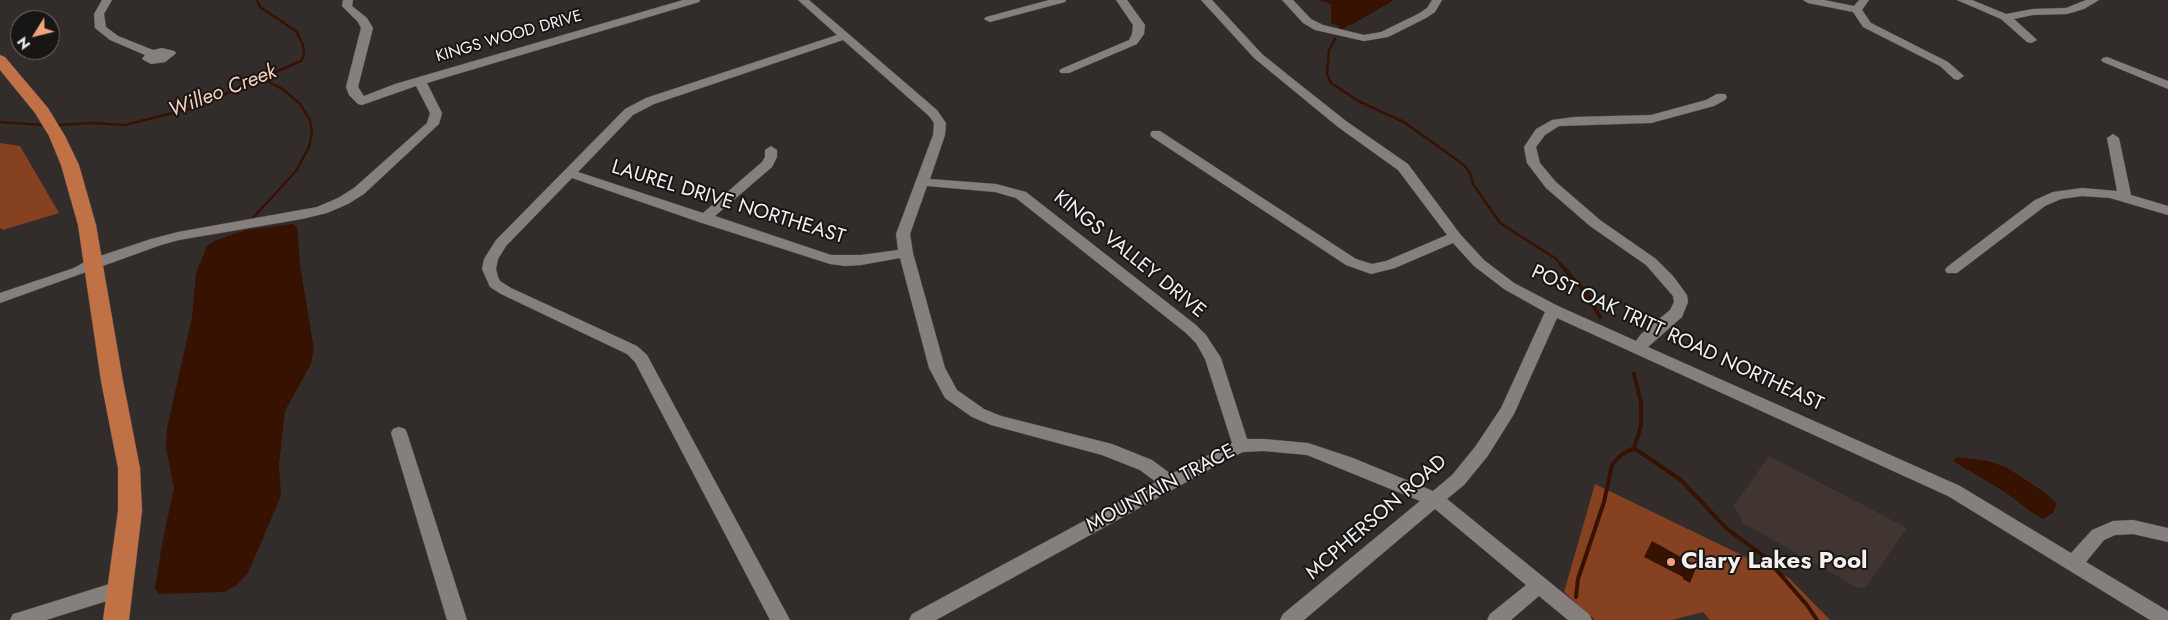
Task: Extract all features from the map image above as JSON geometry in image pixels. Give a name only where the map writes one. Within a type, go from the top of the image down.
[{"type":"main road","points":[[0,60],[53,129],[70,165],[78,192],[93,263],[112,380],[129,468],[130,511],[118,588],[116,620]]},
{"type":"street","points":[[107,0],[100,14],[101,28],[114,38],[152,54]]},
{"type":"street","name":"KINGS WOOD DRIVE","points":[[348,0],[347,6],[363,20],[367,28],[352,87],[353,92],[362,100],[420,81],[695,0]]},
{"type":"street","points":[[803,0],[933,113],[940,123],[939,135],[903,234],[906,253],[936,368],[942,382],[951,394],[978,413],[997,421],[1106,449],[1146,466],[1170,483]]},
{"type":"street","points":[[990,19],[1061,0]]},
{"type":"street","points":[[1065,71],[1133,42],[1138,34],[1139,25],[1121,0]]},
{"type":"street","name":"POST OAK TRITT ROAD NORTHEAST","points":[[1206,0],[1258,56],[1335,118],[1403,167],[1455,237],[1491,273],[1552,310],[1954,491],[2166,620]]},
{"type":"street","points":[[1287,0],[1308,21],[1319,28],[1364,38],[1384,35],[1422,16],[1431,10],[1437,0]]},
{"type":"street","points":[[1808,0],[1861,5],[1862,19],[1872,28],[1944,64],[1958,76]]},
{"type":"street","points":[[1962,0],[2005,17],[2031,40]]},
{"type":"street","points":[[2005,17],[2033,12],[2067,11],[2080,8],[2094,0]]},
{"type":"street","points":[[780,620],[641,359],[625,346],[506,291],[495,284],[490,277],[491,259],[494,252],[568,173],[621,120],[638,106],[845,36]]},
{"type":"street","points":[[2107,60],[2166,82]]},
{"type":"street","points":[[0,290],[78,264],[93,263],[178,236],[302,215],[342,201],[360,191],[433,124],[436,113],[420,81]]},
{"type":"street","points":[[1638,349],[1646,338],[1677,313],[1681,302],[1680,295],[1668,278],[1651,262],[1590,219],[1551,185],[1534,163],[1530,147],[1540,132],[1556,124],[1574,121],[1651,119],[1710,103],[1721,97]]},
{"type":"street","points":[[1156,134],[1370,273],[1455,237]]},
{"type":"street","points":[[2113,138],[2126,197]]},
{"type":"street","points":[[704,219],[767,164],[771,157],[771,150]]},
{"type":"street","name":"LAUREL DRIVE NORTHEAST","points":[[568,173],[830,259],[861,260],[906,253]]},
{"type":"street","name":"KINGS VALLEY DRIVE","points":[[921,182],[996,188],[1021,195],[1191,329],[1201,339],[1213,358],[1241,446]]},
{"type":"street","points":[[1952,270],[2048,198],[2070,192],[2082,192],[2126,197],[2168,210]]},
{"type":"street","points":[[0,298],[80,272],[93,263]]},
{"type":"street","name":"MCPHERSON ROAD","points":[[1290,620],[1458,480],[1495,432],[1527,370],[1552,310]]},
{"type":"street","points":[[399,433],[457,620]]},
{"type":"street","name":"MOUNTAIN TRACE","points":[[919,620],[1224,453],[1241,446],[1284,446],[1308,449],[1436,500],[1582,620]]},
{"type":"street","points":[[2073,563],[2098,535],[2113,528],[2133,526],[2168,535]]},
{"type":"street","points":[[1497,620],[1539,585]]},
{"type":"street","points":[[20,620],[118,588]]},
{"type":"shaded area","points":[[1319,0],[1394,0],[1353,24],[1341,27],[1331,23],[1331,4]]},
{"type":"shaded area","points":[[0,143],[20,146],[59,213],[3,230],[0,228]]},
{"type":"shaded area","points":[[293,224],[297,227],[300,265],[314,349],[311,364],[285,411],[279,464],[281,496],[248,573],[237,585],[224,592],[159,594],[155,589],[174,488],[166,449],[167,428],[192,317],[196,273],[207,246],[214,241],[246,230]]},
{"type":"shaded area","points":[[1769,456],[1907,528],[1866,587],[1858,588],[1743,523],[1734,505]]},
{"type":"shaded area","points":[[1957,457],[1988,461],[2006,467],[2044,492],[2057,504],[2053,513],[2043,519],[2031,512],[2005,492],[1953,461]]},
{"type":"shaded area","points":[[1595,484],[1789,578],[1830,620],[1710,620],[1703,612],[1672,620],[1595,620],[1564,592]]},
{"type":"shaded area","name":"Clary Lakes Pool","points":[[1652,541],[1697,566],[1690,583],[1683,579],[1683,577],[1644,557]]},
{"type":"waterway","name":"Willeo Creek","points":[[257,0],[260,7],[296,31],[303,45],[304,55],[301,61],[261,78]]},
{"type":"waterway","points":[[1339,29],[1346,26],[1345,22]]},
{"type":"waterway","points":[[1335,39],[1329,50],[1327,74],[1331,83],[1360,102],[1404,122],[1464,165],[1470,173],[1473,184],[1500,223],[1555,258],[1562,266]]},
{"type":"waterway","name":"Willeo Creek","points":[[56,125],[94,123],[125,125],[193,108],[261,78]]},
{"type":"waterway","points":[[251,220],[296,171],[309,147],[312,133],[310,120],[300,104],[284,90],[261,78]]},
{"type":"waterway","name":"Willeo Creek","points":[[0,122],[44,125]]},
{"type":"waterway","points":[[1561,265],[1587,294],[1600,317]]},
{"type":"waterway","points":[[1634,374],[1641,402],[1641,426],[1634,448]]},
{"type":"waterway","points":[[1576,597],[1578,579],[1604,502],[1612,465],[1621,455],[1634,448]]},
{"type":"waterway","points":[[1634,448],[1681,480],[1726,528],[1765,557],[1807,605],[1817,620]]},
{"type":"place","name":"Clary Lakes Pool","points":[[1671,562]]}]
